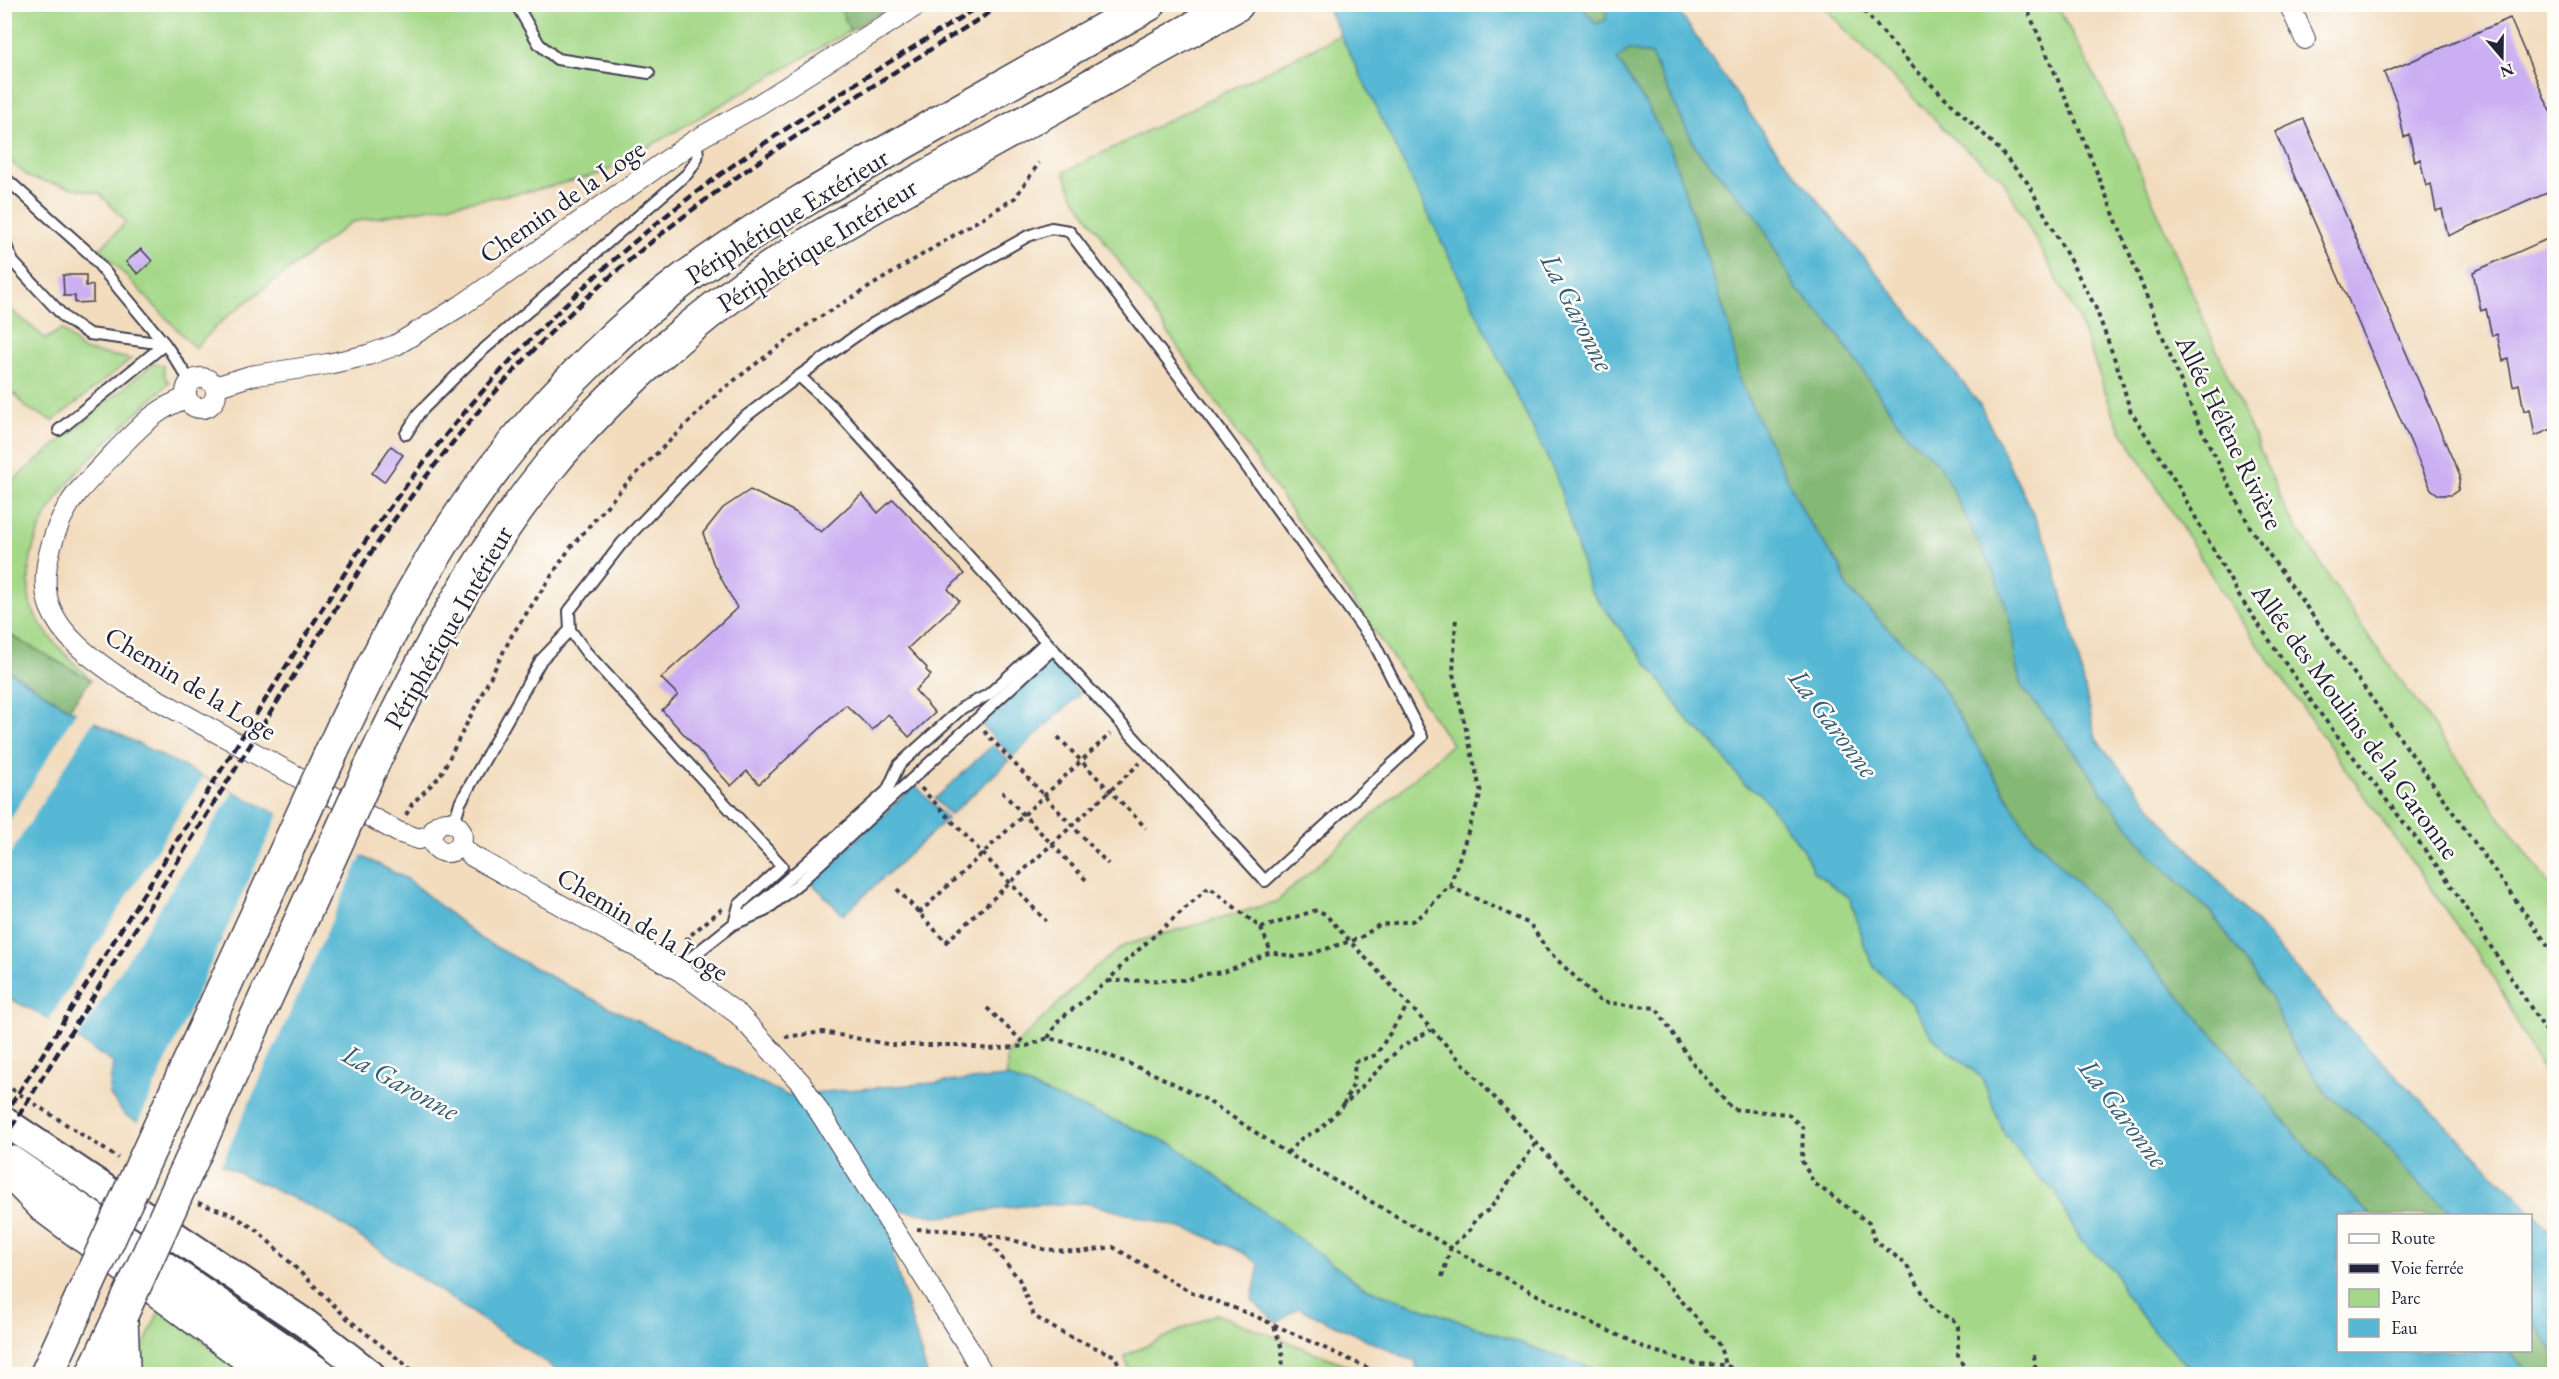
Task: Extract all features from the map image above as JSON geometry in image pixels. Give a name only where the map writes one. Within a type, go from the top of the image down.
[{"type":"highway","name":"Périphérique Extérieur","points":[[47,1374],[362,686],[411,593],[441,544],[511,447],[562,391],[622,332],[694,272],[751,232],[817,191],[1149,4]]},
{"type":"highway","name":"Périphérique Intérieur","points":[[121,1315],[370,769],[433,643],[487,552],[550,465],[595,417],[658,356],[708,314],[773,267],[840,224],[1237,4]]},
{"type":"highway","points":[[4,1165],[44,1206],[271,1374]]},
{"type":"highway","points":[[93,1374],[121,1315]]},
{"type":"highway","points":[[120,1374],[123,1365],[121,1315]]},
{"type":"main road","points":[[4,1121],[306,1324],[370,1374]]},
{"type":"main road","points":[[4,1155],[322,1374]]},
{"type":"street","name":"Chemin de la Loge","points":[[431,835],[419,839],[398,832],[127,683],[93,659],[72,640],[57,622],[46,591],[48,554],[57,530],[76,494],[143,423],[189,390],[195,406],[207,407],[216,398],[215,387],[250,376],[348,360],[396,345],[462,305],[694,141],[758,105],[919,4]]},
{"type":"street","points":[[2289,4],[2305,39]]},
{"type":"street","points":[[440,823],[454,823],[462,832],[460,845],[452,851],[441,851],[433,845],[431,835],[440,823]]},
{"type":"street","name":"Chemin de la Loge","points":[[460,845],[472,856],[680,971],[739,1015],[770,1046],[801,1083],[905,1235],[972,1374]]},
{"type":"street","name":"Chemin de la Loge","points":[[941,1307],[967,1345],[983,1374]]},
{"type":"lane","points":[[516,4],[538,44],[557,59],[649,73]]},
{"type":"lane","points":[[406,434],[419,413],[476,356],[687,174],[699,159],[699,150],[694,141]]},
{"type":"lane","points":[[4,177],[90,254],[165,344],[189,390]]},
{"type":"lane","points":[[794,880],[586,652],[570,630],[569,610],[622,543],[737,423],[799,376],[874,323],[1028,236],[1051,228],[1069,231],[1226,438],[1375,645],[1422,737],[1265,880],[832,406],[799,376]]},
{"type":"lane","points":[[4,241],[13,262],[65,318],[89,334],[165,344]]},
{"type":"lane","points":[[59,430],[165,344]]},
{"type":"lane","points":[[454,823],[460,803],[541,660],[570,630]]},
{"type":"lane","points":[[794,880],[975,721],[1049,646]]},
{"type":"lane","points":[[680,971],[688,960],[734,924],[765,911],[887,791],[899,765],[962,708],[988,695],[1049,646]]},
{"type":"lane","points":[[734,924],[739,905],[782,866]]},
{"type":"path","name":"Allée des Moulins de la Garonne","points":[[1858,4],[1917,71],[1994,144],[2027,182],[2095,306],[2119,371],[2130,410],[2177,484],[2239,596],[2316,708],[2444,875],[2554,1044]]},
{"type":"path","name":"Allée Hélène Rivière","points":[[2025,4],[2083,138],[2193,412],[2251,529],[2554,954]]},
{"type":"path","points":[[1108,981],[1187,980],[1205,974],[1224,972],[1271,952],[1301,956],[1350,942],[1379,925],[1412,921],[1424,913],[1449,886],[1481,793],[1453,674],[1456,616]]},
{"type":"path","points":[[975,721],[1108,864]]},
{"type":"path","points":[[919,913],[1113,731],[1124,728]]},
{"type":"path","points":[[1058,737],[1146,828]]},
{"type":"path","points":[[897,889],[946,942],[1149,754]]},
{"type":"path","points":[[912,778],[1046,921]]},
{"type":"path","points":[[1002,792],[1089,883]]},
{"type":"path","points":[[1449,886],[1530,924],[1548,951],[1601,1002],[1656,1008],[1691,1061],[1732,1109],[1788,1114],[1803,1128],[1802,1161],[1814,1183],[1869,1223],[1875,1241],[1905,1263],[1933,1310],[1953,1320],[1958,1326],[1958,1356],[1968,1374]]},
{"type":"path","points":[[1048,1038],[1059,1020],[1108,981],[1125,962],[1209,887],[1261,928],[1271,952]]},
{"type":"path","points":[[1261,928],[1317,910],[1325,914],[1705,1329],[1720,1346],[1725,1365]]},
{"type":"path","points":[[1342,1107],[1353,1085],[1355,1062],[1376,1056],[1408,1005]]},
{"type":"path","points":[[987,1008],[1027,1046]]},
{"type":"path","points":[[1287,1153],[1302,1138],[1320,1129],[1401,1047],[1431,1030]]},
{"type":"path","points":[[770,1046],[783,1037],[823,1032],[892,1045],[960,1045],[989,1049],[1027,1046],[1048,1038],[1092,1049],[1205,1099],[1287,1153],[1571,1313],[1645,1348],[1696,1364],[1725,1365],[1745,1374]]},
{"type":"path","points":[[4,1084],[119,1159]]},
{"type":"path","points":[[1442,1277],[1446,1257],[1451,1247],[1471,1229],[1475,1219],[1490,1209],[1536,1143]]},
{"type":"path","points":[[191,1200],[231,1214],[258,1231],[348,1318],[417,1374]]},
{"type":"path","points":[[905,1235],[958,1231],[1006,1238],[1043,1249],[1080,1252],[1113,1246],[1189,1291],[1255,1316],[1381,1374]]},
{"type":"path","points":[[984,1236],[1019,1279],[1034,1316],[1064,1334],[1115,1356],[1123,1374]]},
{"type":"path","points":[[1273,1325],[1282,1349],[1283,1374]]},
{"type":"path","points":[[2034,1355],[2036,1374]]},
{"type":"green space","points":[[839,4],[850,31],[603,173],[536,190],[352,222],[224,319],[195,348],[100,249],[126,222],[100,194],[30,178],[5,157],[4,5]]},
{"type":"green space","points":[[839,5],[893,5],[850,31]]},
{"type":"green space","points":[[1581,5],[1607,5],[1606,21],[1596,24]]},
{"type":"green space","points":[[1821,5],[2057,5],[2118,120],[2287,513],[2371,640],[2554,891],[2554,1095],[2498,984],[2230,605],[2117,423],[2079,320],[2002,178],[1956,141]]},
{"type":"green space","points":[[1342,34],[1557,476],[1590,590],[1663,684],[1689,722],[1713,743],[1744,784],[1760,793],[1802,848],[1814,872],[1851,899],[1862,940],[1874,967],[1910,1002],[1934,1039],[1982,1078],[1993,1103],[2036,1176],[2056,1191],[2065,1213],[2082,1242],[2115,1271],[2123,1291],[2154,1332],[2195,1374],[1608,1374],[1363,1287],[1174,1145],[1007,1077],[1007,1054],[1093,969],[1125,945],[1276,902],[1452,744],[1073,195],[1064,172]]},
{"type":"green space","points":[[1629,50],[1651,55],[1696,148],[1758,218],[1795,287],[1829,322],[1908,436],[1940,465],[1994,573],[2011,619],[2016,666],[2023,688],[2074,751],[2108,800],[2152,856],[2211,912],[2270,996],[2290,1041],[2327,1094],[2377,1134],[2420,1186],[2455,1214],[2369,1214],[2308,1150],[2229,1053],[2114,921],[2027,830],[1933,673],[1848,589],[1840,566],[1807,519],[1738,380],[1730,329],[1671,150],[1617,59]]},
{"type":"green space","points":[[4,301],[46,339],[62,329],[82,350],[131,359],[53,421],[25,407],[16,395],[5,391]]},
{"type":"green space","points":[[154,363],[163,365],[165,377],[169,383],[102,446],[59,495],[43,522],[33,549],[29,578],[31,606],[50,637],[91,680],[5,632],[5,487]]},
{"type":"green space","points":[[4,632],[91,680],[69,709],[5,668]]},
{"type":"green space","points":[[160,1309],[247,1374],[131,1374]]},
{"type":"green space","points":[[1216,1314],[1370,1374],[1131,1374],[1124,1356]]},
{"type":"green space","points":[[2532,1318],[2554,1351],[2554,1374],[2529,1374],[2510,1352],[2532,1352]]},
{"type":"water","name":"La Garonne","points":[[1326,5],[1581,5],[1596,24],[1606,20],[1607,5],[1674,5],[1769,141],[1901,303],[1980,405],[2048,545],[2074,639],[2096,739],[2167,826],[2247,912],[2339,1018],[2536,1216],[2554,1237],[2554,1351],[2532,1318],[2532,1214],[2455,1214],[2420,1186],[2377,1134],[2327,1094],[2290,1041],[2270,996],[2211,912],[2152,856],[2108,800],[2074,751],[2023,688],[2016,666],[2011,619],[1994,573],[1940,465],[1908,436],[1829,322],[1795,287],[1758,218],[1696,148],[1651,55],[1629,50],[1617,59],[1671,150],[1730,329],[1739,380],[1807,519],[1840,566],[1848,589],[1933,673],[2027,830],[2114,921],[2229,1053],[2308,1150],[2369,1214],[2337,1214],[2337,1352],[2510,1352],[2529,1374],[2195,1374],[2154,1332],[2123,1291],[2115,1271],[2082,1242],[2065,1213],[2056,1191],[2036,1176],[2003,1131],[1982,1078],[1934,1039],[1910,1002],[1874,967],[1862,940],[1851,899],[1814,872],[1802,848],[1760,793],[1744,784],[1713,743],[1689,722],[1663,684],[1590,590],[1556,476]]},
{"type":"water","points":[[1049,660],[1080,694],[1012,757],[981,724]]},
{"type":"water","name":"La Garonne","points":[[4,668],[69,709],[407,879],[481,939],[587,996],[786,1095],[1007,1077],[1174,1145],[1363,1287],[1608,1374],[1417,1374],[1416,1362],[1298,1308],[1277,1323],[1252,1300],[1259,1265],[1242,1252],[1199,1233],[1086,1203],[1021,1206],[940,1217],[900,1210],[893,1257],[927,1374],[557,1374],[554,1368],[324,1213],[125,1115],[109,1094],[113,1063],[35,1011],[5,997]]},
{"type":"water","points":[[993,745],[1009,761],[950,815],[935,799]]},
{"type":"water","points":[[915,785],[947,819],[843,915],[811,882]]},
{"type":"pier","points":[[77,710],[95,719],[5,862],[5,828]]},
{"type":"pier","points":[[203,777],[233,792],[76,1041],[48,1021]]},
{"type":"pier","points":[[280,812],[362,854],[220,1167],[137,1125]]},
{"type":"building","points":[[2510,18],[2554,120],[2554,190],[2448,236],[2442,209],[2436,211],[2431,184],[2426,186],[2420,159],[2415,162],[2409,134],[2404,137],[2397,103],[2384,73]]},
{"type":"building","points":[[2304,119],[2460,476],[2458,490],[2451,495],[2439,495],[2431,489],[2275,132]]},
{"type":"building","points":[[2554,236],[2554,428],[2535,436],[2530,409],[2524,411],[2519,384],[2513,386],[2508,359],[2503,361],[2497,334],[2492,336],[2486,309],[2481,311],[2473,272]]},
{"type":"building","points":[[141,249],[152,261],[138,274],[126,262]]},
{"type":"building","points":[[63,275],[86,275],[86,286],[93,285],[93,302],[75,303],[75,296],[64,296]]},
{"type":"building","points":[[391,446],[403,455],[384,482],[372,473]]},
{"type":"building","points":[[750,490],[795,512],[821,532],[862,494],[878,513],[893,499],[964,574],[948,589],[959,601],[908,648],[931,675],[915,690],[935,713],[909,737],[888,714],[872,730],[846,705],[759,784],[747,771],[731,786],[662,710],[678,695],[661,678],[737,608],[713,563],[703,533],[723,508]]},
{"type":"railway","points":[[4,1116],[358,552],[422,465],[490,383],[564,306],[645,233],[685,201],[809,113],[982,4]]},
{"type":"railway","points":[[4,1139],[366,560],[421,483],[510,375],[611,276],[704,201],[801,132],[1003,4]]}]
